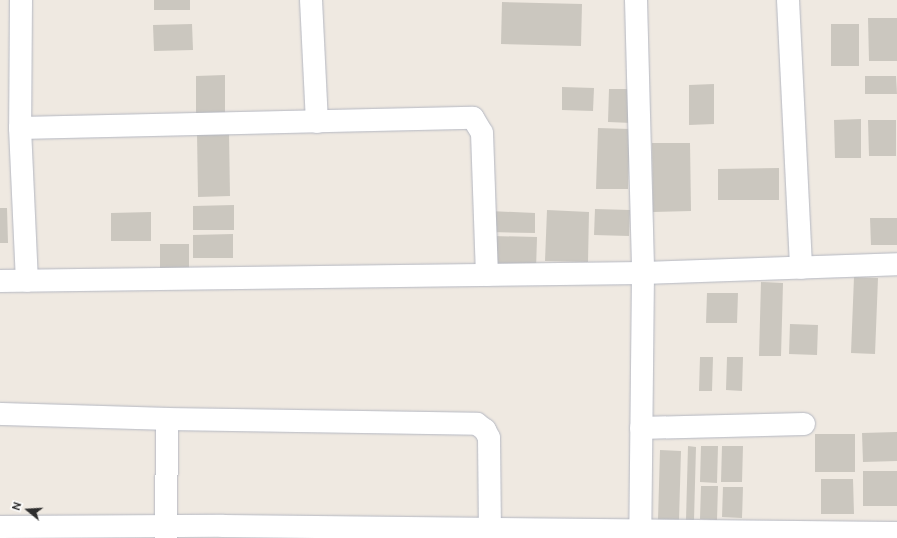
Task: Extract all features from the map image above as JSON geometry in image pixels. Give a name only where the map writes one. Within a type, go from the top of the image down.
[{"type":"street","points":[[21,0],[20,128],[27,281]]},
{"type":"street","points":[[311,0],[317,122]]},
{"type":"street","points":[[636,0],[643,273],[640,535]]},
{"type":"street","points":[[788,0],[801,268]]},
{"type":"street","points":[[20,128],[473,118],[482,133],[486,275]]},
{"type":"street","points":[[0,281],[643,273],[897,264]]},
{"type":"street","points":[[0,414],[167,419],[477,424],[485,430],[489,438],[490,530]]},
{"type":"street","points":[[166,532],[167,419]]},
{"type":"street","points":[[641,428],[804,424]]},
{"type":"street","points":[[0,526],[166,532],[490,530],[640,535],[897,533]]},
{"type":"building","points":[[154,0],[190,0],[190,10],[154,10]]},
{"type":"building","points":[[502,2],[582,4],[581,46],[501,44]]},
{"type":"building","points":[[868,18],[897,18],[897,61],[869,61]]},
{"type":"building","points":[[192,24],[193,50],[154,51],[153,25]]},
{"type":"building","points":[[831,24],[859,24],[859,66],[831,66]]},
{"type":"building","points":[[225,75],[225,113],[196,114],[196,76]]},
{"type":"building","points":[[865,76],[896,76],[897,94],[865,94]]},
{"type":"building","points":[[714,84],[714,124],[689,125],[689,85]]},
{"type":"building","points":[[562,87],[594,88],[593,111],[562,110]]},
{"type":"building","points":[[609,89],[633,89],[632,123],[608,122]]},
{"type":"building","points":[[861,119],[861,158],[835,158],[834,120]]},
{"type":"building","points":[[868,120],[896,120],[896,156],[869,156]]},
{"type":"building","points":[[598,128],[630,129],[628,189],[596,189]]},
{"type":"building","points":[[197,133],[229,133],[230,196],[198,197]]},
{"type":"building","points":[[652,143],[690,143],[691,211],[653,212]]},
{"type":"building","points":[[779,168],[779,200],[718,200],[718,169]]},
{"type":"building","points":[[234,205],[234,230],[193,230],[193,206]]},
{"type":"building","points":[[0,208],[7,208],[8,243],[0,243]]},
{"type":"building","points":[[595,209],[630,210],[629,236],[594,235]]},
{"type":"building","points":[[547,210],[589,212],[588,262],[545,261]]},
{"type":"building","points":[[490,211],[535,213],[535,233],[490,232]]},
{"type":"building","points":[[151,212],[151,241],[111,241],[111,213]]},
{"type":"building","points":[[870,218],[897,218],[897,245],[871,245]]},
{"type":"building","points":[[233,234],[233,258],[193,258],[193,235]]},
{"type":"building","points":[[492,236],[537,237],[536,269],[491,267]]},
{"type":"building","points":[[160,244],[189,244],[189,271],[160,271]]},
{"type":"building","points":[[854,277],[878,278],[875,354],[851,353]]},
{"type":"building","points":[[761,282],[783,283],[781,356],[759,356]]},
{"type":"building","points":[[707,293],[738,293],[737,323],[706,323]]},
{"type":"building","points":[[790,324],[818,325],[817,355],[789,354]]},
{"type":"building","points":[[700,357],[713,357],[712,391],[699,391]]},
{"type":"building","points":[[727,357],[743,357],[742,391],[726,390]]},
{"type":"building","points":[[897,432],[897,461],[863,462],[862,433]]},
{"type":"building","points":[[815,434],[855,434],[855,472],[815,472]]},
{"type":"building","points":[[688,446],[696,447],[694,520],[686,520]]},
{"type":"building","points":[[701,446],[718,446],[717,483],[700,482]]},
{"type":"building","points":[[722,446],[743,446],[742,482],[721,482]]},
{"type":"building","points":[[660,450],[681,451],[679,520],[658,520]]},
{"type":"building","points":[[863,471],[897,471],[897,506],[863,506]]},
{"type":"building","points":[[821,479],[853,479],[854,514],[821,514]]},
{"type":"building","points":[[701,486],[718,486],[717,520],[700,519]]},
{"type":"building","points":[[723,487],[743,487],[742,518],[722,517]]}]
